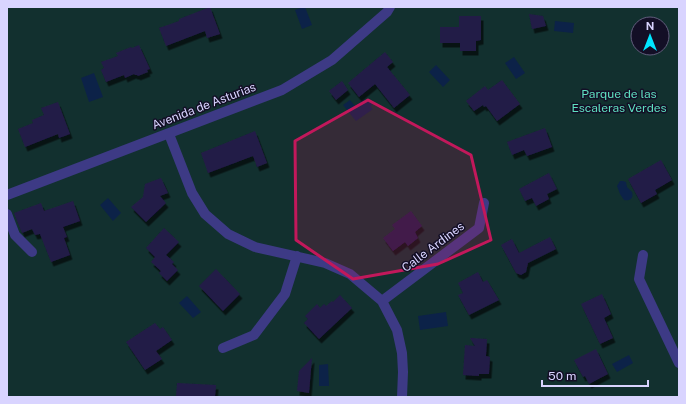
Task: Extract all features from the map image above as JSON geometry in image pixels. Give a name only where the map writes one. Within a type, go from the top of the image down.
[{"type":"street","name":"Avenida de Asturias","points":[[7,195],[282,90],[332,60],[387,12],[390,7]]},
{"type":"street","points":[[169,134],[192,193],[205,214],[228,234],[255,247],[325,263],[350,274],[382,301],[397,330],[402,353],[402,397]]},
{"type":"street","name":"Calle Ardines","points":[[382,301],[479,228],[484,202]]},
{"type":"street","points":[[7,214],[15,235],[32,252]]},
{"type":"street","points":[[224,348],[254,335],[285,294],[297,256]]},
{"type":"street","points":[[643,256],[639,279],[679,363]]},
{"type":"highlighted area","points":[[368,100],[471,155],[491,240],[438,264],[353,279],[296,240],[295,141]]},
{"type":"green space","name":"Parque de las Escaleras Verdes","points":[[7,7],[679,7],[679,397],[7,397]]},
{"type":"water","points":[[305,7],[312,25],[302,29],[295,10]]},
{"type":"water","points":[[555,21],[574,23],[573,33],[554,31]]},
{"type":"water","points":[[514,57],[525,73],[516,79],[505,63]]},
{"type":"water","points":[[436,65],[450,80],[443,87],[429,72]]},
{"type":"water","points":[[94,73],[103,97],[89,102],[81,78]]},
{"type":"water","points":[[365,99],[366,101],[371,101],[371,107],[373,109],[356,121],[343,105],[350,100],[355,106]]},
{"type":"water","points":[[620,181],[626,182],[627,187],[632,192],[632,197],[630,199],[624,200],[620,194],[617,186]]},
{"type":"water","points":[[108,198],[121,213],[113,221],[100,205]]},
{"type":"water","points":[[187,296],[201,312],[193,318],[179,303]]},
{"type":"water","points":[[446,312],[448,326],[420,330],[418,316]]},
{"type":"water","points":[[629,355],[633,363],[617,372],[612,364]]},
{"type":"water","points":[[328,364],[329,386],[319,386],[319,365]]},
{"type":"building","points":[[210,7],[220,34],[207,38],[205,31],[166,46],[159,28]]},
{"type":"building","points":[[529,14],[543,16],[546,26],[532,29]]},
{"type":"building","points":[[459,16],[481,16],[481,40],[476,41],[476,51],[460,51],[460,43],[440,43],[440,27],[459,27]]},
{"type":"building","points":[[139,45],[150,69],[147,70],[148,72],[138,76],[134,74],[125,78],[124,75],[106,82],[101,70],[104,68],[101,62],[118,56],[116,53]]},
{"type":"building","points":[[385,52],[393,62],[387,67],[410,95],[394,108],[375,84],[359,97],[348,83]]},
{"type":"building","points":[[502,80],[520,104],[497,121],[486,106],[484,107],[483,105],[474,111],[466,101],[485,86],[488,90]]},
{"type":"building","points":[[342,81],[348,90],[336,100],[329,91]]},
{"type":"building","points":[[58,102],[70,134],[59,138],[58,134],[25,147],[18,129],[33,123],[32,120],[44,115],[41,108]]},
{"type":"building","points":[[545,128],[552,147],[527,156],[524,150],[512,155],[507,142]]},
{"type":"building","points":[[255,131],[267,163],[257,167],[253,156],[208,173],[201,153]]},
{"type":"building","points":[[661,160],[672,180],[655,190],[657,194],[641,203],[628,179]]},
{"type":"building","points":[[549,173],[557,189],[547,194],[549,199],[536,206],[532,198],[525,201],[519,189]]},
{"type":"building","points":[[161,178],[168,193],[160,196],[166,203],[146,222],[131,207],[143,197],[145,184]]},
{"type":"building","points":[[73,201],[80,221],[63,227],[67,237],[64,238],[70,255],[51,262],[40,234],[35,235],[32,229],[22,233],[14,213],[41,203],[44,211]]},
{"type":"building","points":[[411,211],[422,226],[415,232],[418,238],[408,246],[405,242],[393,251],[383,238],[395,229],[392,225]]},
{"type":"building","points":[[164,228],[179,242],[166,255],[174,262],[172,264],[178,270],[167,281],[159,273],[161,271],[151,262],[155,257],[146,248]]},
{"type":"building","points":[[550,237],[556,249],[528,263],[526,272],[521,275],[516,273],[501,245],[512,239],[519,253]]},
{"type":"building","points":[[216,269],[240,294],[223,311],[199,286]]},
{"type":"building","points":[[478,272],[483,282],[487,280],[499,300],[469,315],[458,295],[463,293],[458,283]]},
{"type":"building","points":[[602,294],[611,314],[604,318],[613,338],[600,344],[581,304]]},
{"type":"building","points":[[340,295],[352,308],[319,339],[304,323],[308,319],[305,316],[317,304],[320,308],[324,304],[326,306]]},
{"type":"building","points":[[155,323],[160,329],[163,327],[172,340],[156,351],[162,359],[145,370],[126,342]]},
{"type":"building","points":[[470,338],[487,339],[486,356],[490,357],[489,374],[479,374],[479,376],[463,375],[465,345],[475,346]]},
{"type":"building","points":[[596,349],[608,374],[589,384],[585,376],[583,377],[574,360]]},
{"type":"building","points":[[312,358],[309,393],[297,391],[299,371]]},
{"type":"building","points":[[177,383],[216,385],[215,397],[176,397]]}]
